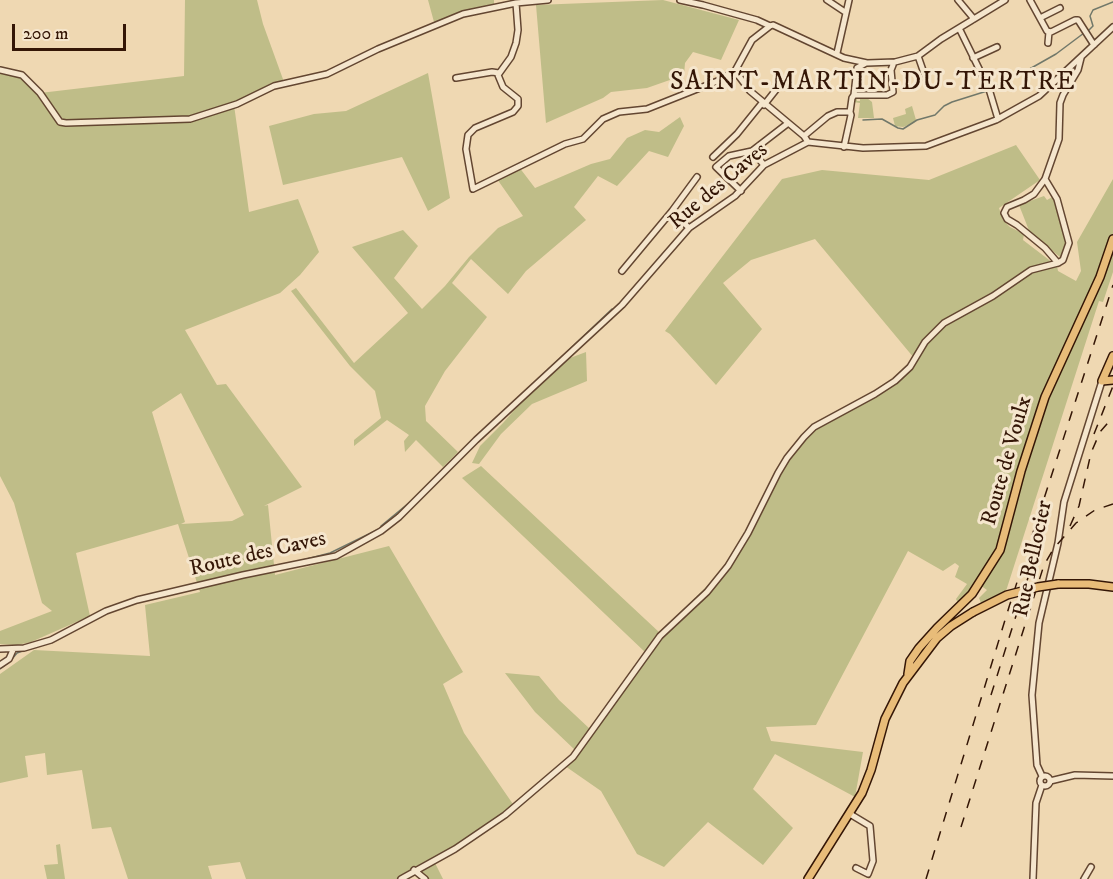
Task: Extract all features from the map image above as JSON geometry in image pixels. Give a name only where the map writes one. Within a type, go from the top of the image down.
[{"type":"main road","name":"Route de Voulx","points":[[909,674],[910,661],[919,648],[972,594],[1000,550],[1021,471],[1046,397],[1100,277],[1113,239]]},
{"type":"main road","name":"Rue Bellocier","points":[[1102,381],[1110,368],[1113,356]]},
{"type":"main road","points":[[1102,381],[1113,379]]},
{"type":"main road","points":[[808,879],[850,814],[871,770],[892,703],[909,674],[937,638],[951,626],[1007,595],[1059,584],[1113,587]]},
{"type":"street","points":[[0,70],[22,75],[40,93],[60,122],[190,119],[237,104],[274,86],[327,74],[378,49],[463,14],[516,3],[548,0]]},
{"type":"street","points":[[680,0],[779,27],[844,58],[867,63],[895,62],[918,56],[1005,0]]},
{"type":"street","points":[[827,0],[845,12]]},
{"type":"street","points":[[837,53],[849,0]]},
{"type":"street","points":[[958,0],[974,19]]},
{"type":"street","points":[[1030,0],[1049,32],[1048,43]]},
{"type":"street","points":[[516,3],[518,30],[516,43],[511,57],[499,73],[500,84],[516,96],[519,102],[513,112],[475,128],[468,135],[466,149],[472,189],[565,144],[583,139],[603,119],[620,112],[647,109],[720,80],[735,71],[752,40],[770,26]]},
{"type":"street","points":[[1040,18],[1060,8]]},
{"type":"street","points":[[1049,32],[1078,20],[1094,45]]},
{"type":"street","points":[[735,71],[750,92],[806,139],[844,147],[877,149],[926,146],[998,119],[1039,96],[1113,27]]},
{"type":"street","points":[[959,28],[989,90],[998,119]]},
{"type":"street","points":[[973,58],[997,47]]},
{"type":"street","points":[[918,56],[926,79]]},
{"type":"street","points":[[1058,263],[1045,248],[1007,219],[1004,213],[1007,207],[1035,194],[1046,179],[1059,139],[1059,110],[1063,95],[1078,70],[1081,58]]},
{"type":"street","points":[[844,147],[857,68],[867,63]]},
{"type":"street","points":[[854,95],[887,95],[893,92],[891,70],[893,65]]},
{"type":"street","points":[[456,78],[492,72],[499,73]]},
{"type":"street","points":[[713,157],[737,134],[779,86]]},
{"type":"street","name":"Rue des Caves","points":[[514,404],[622,305],[689,228],[741,191],[764,165],[806,139],[828,116],[837,112],[850,112]]},
{"type":"street","points":[[741,191],[716,167],[729,156],[752,151],[787,123]]},
{"type":"street","points":[[752,151],[764,165]]},
{"type":"street","points":[[622,271],[697,177]]},
{"type":"street","points":[[400,879],[464,844],[505,815],[577,752],[660,636],[707,591],[728,566],[748,533],[777,473],[814,427],[895,381],[910,367],[925,342],[944,323],[993,296],[1031,270],[1063,260],[1069,243],[1057,199],[1046,179]]},
{"type":"street","points":[[672,211],[689,228]]},
{"type":"street","name":"Rue Bellocier","points":[[1042,776],[1037,765],[1032,695],[1037,633],[1058,543],[1064,502],[1102,381]]},
{"type":"street","name":"Route des Caves","points":[[0,649],[12,650],[51,640],[106,611],[137,600],[336,556],[381,531],[399,517],[514,404]]},
{"type":"street","points":[[0,665],[9,659],[12,650]]},
{"type":"street","points":[[1042,785],[1075,775],[1113,776]]},
{"type":"street","points":[[1033,879],[1036,803],[1042,785],[1040,780],[1042,776],[1047,776],[1050,781]]},
{"type":"street","points":[[850,814],[870,826],[873,861],[868,874],[856,868]]},
{"type":"street","points":[[1084,879],[1091,867]]},
{"type":"street","points":[[414,870],[425,879]]},
{"type":"shaded area","points":[[185,0],[257,0],[263,24],[284,82],[234,105],[249,212],[298,199],[319,252],[300,275],[280,293],[185,330],[217,385],[226,384],[302,487],[264,506],[268,505],[275,575],[389,546],[463,672],[443,684],[464,733],[517,810],[435,863],[443,879],[426,879],[415,868],[399,879],[246,879],[240,862],[208,866],[212,879],[128,879],[111,827],[92,829],[82,770],[47,775],[45,753],[25,756],[28,777],[0,783],[0,674],[34,650],[150,656],[145,605],[200,592],[178,524],[76,553],[90,616],[31,642],[17,645],[0,644],[0,631],[52,611],[42,603],[14,503],[0,476],[0,70],[22,75],[40,93],[184,76]],"holes":[[[181,393],[244,515],[232,521],[181,524],[185,522],[152,412]]]},
{"type":"shaded area","points":[[428,0],[494,0],[494,5],[434,22]]},
{"type":"shaded area","points":[[663,0],[739,20],[721,60],[693,52],[685,63],[684,75],[647,88],[611,92],[603,98],[546,123],[536,5]]},
{"type":"shaded area","points":[[428,73],[450,198],[428,211],[402,157],[283,185],[269,126],[314,114],[346,111]]},
{"type":"shaded area","points":[[857,98],[857,101],[860,101],[860,98],[867,98],[872,102],[874,118],[858,118],[860,103],[853,102]]},
{"type":"shaded area","points":[[912,106],[916,120],[914,123],[903,127],[895,126],[893,118],[906,114],[905,109]]},
{"type":"shaded area","points":[[680,117],[684,126],[668,157],[649,151],[617,186],[598,176],[574,207],[586,220],[526,271],[508,294],[471,259],[452,283],[487,317],[445,371],[425,406],[426,421],[458,452],[443,467],[416,440],[405,452],[404,441],[409,435],[387,420],[354,446],[354,440],[381,418],[375,391],[350,366],[291,291],[296,288],[354,363],[408,313],[352,247],[403,230],[418,246],[394,278],[422,309],[498,228],[523,216],[497,179],[519,167],[535,188],[591,164],[610,159],[627,138],[645,130],[659,132]]},
{"type":"shaded area","points":[[1016,145],[1040,180],[999,208],[1003,220],[1010,227],[1024,234],[1023,240],[1057,266],[1058,271],[1076,281],[1081,271],[1077,242],[1113,179],[1113,272],[1103,302],[1099,301],[1006,591],[981,603],[979,598],[987,590],[977,583],[958,603],[956,599],[967,584],[955,577],[959,566],[955,563],[943,571],[908,551],[816,725],[766,727],[771,741],[863,752],[855,797],[775,754],[753,789],[793,828],[763,865],[708,822],[664,867],[637,854],[601,791],[565,766],[575,750],[535,712],[505,673],[539,676],[559,700],[590,729],[646,653],[462,478],[481,466],[660,633],[719,574],[743,539],[777,469],[792,447],[811,427],[899,375],[914,358],[815,239],[751,260],[723,283],[762,329],[716,385],[665,331],[782,179],[822,170],[929,180]]},
{"type":"shaded area","points":[[1044,196],[1047,200],[1054,196],[1068,243],[1060,257],[1030,233],[1019,205]]},
{"type":"shaded area","points":[[586,352],[587,381],[532,404],[501,434],[479,464],[472,463],[480,446],[524,399],[570,358]]},
{"type":"shaded area","points":[[60,844],[65,879],[47,879],[44,865],[58,864],[56,845]]},
{"type":"waterway","points":[[1089,30],[1093,26],[1090,16],[1093,10],[1113,2]]},
{"type":"waterway","points":[[991,89],[1056,54],[1084,33]]},
{"type":"waterway","points":[[863,120],[882,119],[903,129],[917,120],[935,115],[952,102],[987,91]]},
{"type":"waterway","points":[[552,366],[612,309]]},
{"type":"waterway","points":[[381,526],[410,502]]},
{"type":"waterway","points":[[295,562],[330,553],[377,530]]},
{"type":"waterway","points":[[85,619],[113,606]]},
{"type":"waterway","points":[[12,659],[17,653],[25,650]]},
{"type":"waterway","points":[[0,669],[8,663]]},
{"type":"railway","points":[[926,879],[1009,607],[1113,285]]},
{"type":"railway","points":[[1094,434],[1113,386]]},
{"type":"railway","points":[[1070,526],[1079,506],[1091,453],[1100,432],[1113,417]]},
{"type":"railway","points":[[961,827],[1044,565],[1054,548],[1076,523],[1095,510],[1113,504]]},
{"type":"railway","points":[[991,695],[1038,546]]},
{"type":"district","name":"SAINT-MARTIN-DU-TERTRE","points":[[873,84]]}]
